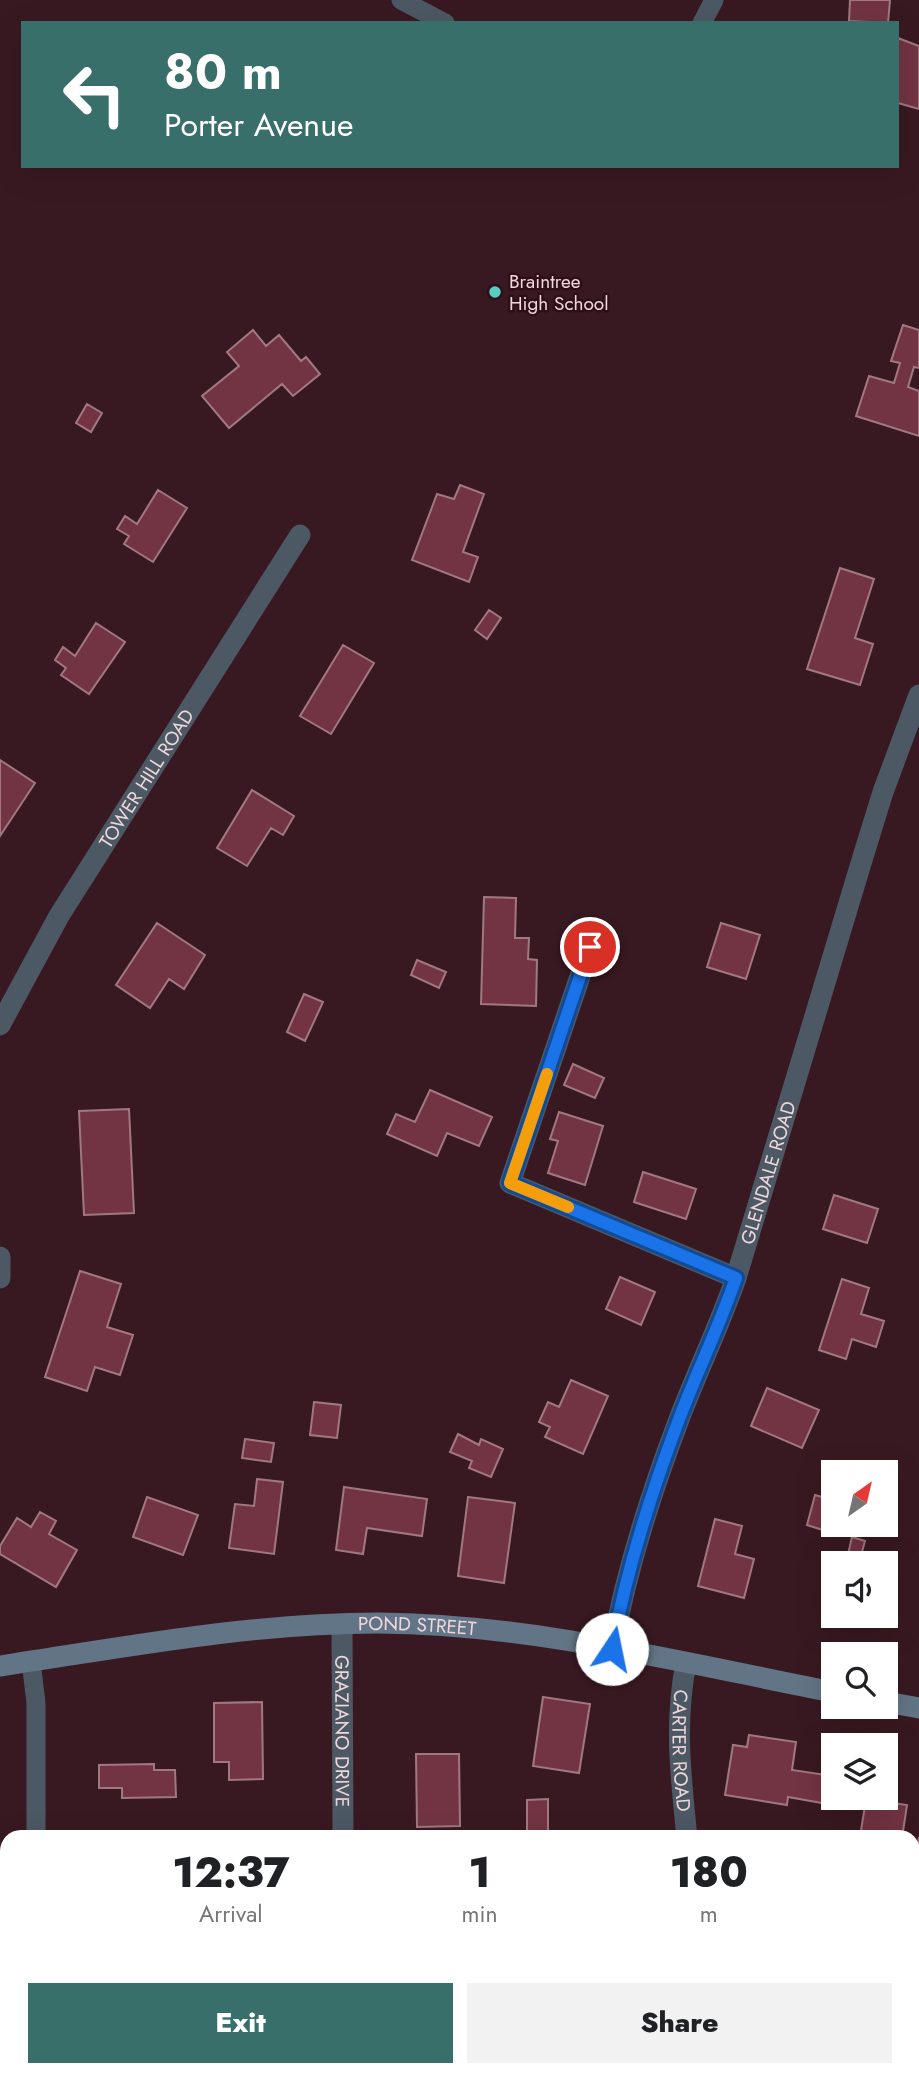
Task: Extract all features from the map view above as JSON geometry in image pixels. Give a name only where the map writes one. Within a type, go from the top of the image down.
[{"type":"main road","name":"POND STREET","points":[[0,1666],[232,1632],[378,1623],[458,1627],[612,1649],[821,1690]]},
{"type":"main road","points":[[898,1704],[919,1708]]},
{"type":"street","name":"TOWER HILL ROAD","points":[[0,1025],[59,916],[300,535]]},
{"type":"street","name":"GLENDALE ROAD","points":[[612,1649],[625,1581],[637,1541],[678,1423],[714,1339],[736,1278],[883,792],[919,695]]},
{"type":"street","points":[[590,947],[510,1183],[736,1278]]},
{"type":"street","points":[[0,1256],[0,1278]]},
{"type":"street","name":"GRAZIANO DRIVE","points":[[342,1624],[343,1830]]},
{"type":"street","name":"CARTER ROAD","points":[[686,1663],[679,1707],[678,1744],[686,1830]]},
{"type":"lane","points":[[401,0],[441,21]]},
{"type":"lane","points":[[703,21],[714,0]]},
{"type":"lane","points":[[31,1661],[36,1703],[36,1830]]},
{"type":"building","points":[[850,0],[890,0],[888,21],[849,21]]},
{"type":"building","points":[[899,38],[919,46],[919,109],[899,103]]},
{"type":"building","points":[[903,325],[919,330],[919,368],[914,367],[908,387],[919,391],[919,436],[856,416],[869,376],[894,383],[900,363],[891,361]]},
{"type":"building","points":[[253,330],[266,346],[279,335],[301,361],[306,357],[320,374],[293,396],[282,384],[229,428],[202,396],[239,366],[227,352]]},
{"type":"building","points":[[87,404],[102,413],[91,432],[76,423]]},
{"type":"building","points":[[460,485],[484,494],[463,552],[478,557],[469,582],[412,560],[437,494],[454,499]]},
{"type":"building","points":[[158,490],[187,508],[153,562],[124,544],[129,536],[117,529],[125,516],[137,524]]},
{"type":"building","points":[[840,568],[874,579],[855,638],[873,644],[860,685],[807,669]]},
{"type":"building","points":[[489,610],[501,618],[487,639],[475,630]]},
{"type":"building","points":[[96,623],[125,642],[89,694],[61,675],[66,668],[55,660],[63,647],[75,656]]},
{"type":"building","points":[[343,645],[374,663],[331,734],[300,716]]},
{"type":"building","points":[[0,760],[35,783],[0,836]]},
{"type":"building","points":[[252,790],[294,816],[283,835],[271,828],[247,866],[217,848]]},
{"type":"building","points":[[484,897],[516,898],[515,938],[529,938],[528,959],[537,960],[536,1006],[481,1004]]},
{"type":"building","points":[[157,923],[205,955],[184,989],[169,979],[150,1008],[116,985]]},
{"type":"building","points":[[721,923],[760,935],[746,979],[707,967]]},
{"type":"building","points":[[417,960],[446,972],[439,988],[411,975]]},
{"type":"building","points":[[304,994],[323,1002],[305,1041],[287,1032]]},
{"type":"building","points":[[573,1064],[604,1078],[595,1098],[564,1085]]},
{"type":"building","points":[[430,1090],[492,1117],[479,1146],[447,1133],[437,1156],[387,1134],[396,1114],[415,1122]]},
{"type":"building","points":[[129,1109],[134,1213],[84,1215],[79,1111]]},
{"type":"building","points":[[559,1112],[603,1126],[585,1185],[548,1173],[558,1141],[550,1139]]},
{"type":"building","points":[[643,1172],[696,1189],[686,1219],[634,1202]]},
{"type":"building","points":[[834,1195],[878,1209],[867,1243],[823,1229]]},
{"type":"building","points":[[80,1271],[121,1284],[107,1327],[133,1335],[120,1375],[95,1367],[87,1391],[45,1377]]},
{"type":"building","points":[[620,1277],[655,1292],[641,1325],[606,1309]]},
{"type":"building","points":[[842,1279],[869,1288],[861,1314],[884,1321],[876,1347],[852,1339],[846,1359],[819,1350]]},
{"type":"building","points":[[571,1380],[608,1396],[583,1454],[545,1437],[550,1427],[539,1422],[548,1402],[559,1407]]},
{"type":"building","points":[[767,1388],[819,1410],[802,1448],[751,1426]]},
{"type":"building","points":[[314,1402],[341,1405],[337,1438],[310,1435]]},
{"type":"building","points":[[458,1434],[479,1445],[481,1439],[503,1449],[491,1477],[469,1468],[472,1461],[450,1452]]},
{"type":"building","points":[[245,1439],[274,1443],[271,1462],[242,1458]]},
{"type":"building","points":[[257,1479],[283,1482],[274,1554],[229,1548],[235,1504],[254,1506]]},
{"type":"building","points":[[344,1487],[427,1499],[422,1536],[367,1528],[363,1554],[336,1550]]},
{"type":"building","points":[[815,1495],[821,1497],[821,1529],[807,1525]]},
{"type":"building","points":[[147,1497],[198,1515],[183,1555],[133,1537]]},
{"type":"building","points":[[468,1497],[515,1503],[504,1583],[458,1576]]},
{"type":"building","points":[[40,1512],[56,1521],[49,1534],[77,1550],[56,1587],[0,1554],[0,1546],[17,1518],[31,1527]]},
{"type":"building","points":[[715,1519],[742,1526],[735,1554],[754,1559],[744,1598],[698,1586]]},
{"type":"building","points":[[852,1537],[865,1541],[862,1551],[849,1551]]},
{"type":"building","points":[[543,1697],[590,1704],[579,1773],[533,1766]]},
{"type":"building","points":[[262,1702],[263,1779],[229,1780],[229,1762],[214,1762],[214,1703]]},
{"type":"building","points":[[749,1735],[796,1742],[792,1770],[821,1774],[821,1803],[788,1797],[787,1805],[725,1795],[733,1745],[747,1747]]},
{"type":"building","points":[[416,1754],[459,1754],[460,1826],[417,1827]]},
{"type":"building","points":[[154,1764],[154,1770],[175,1770],[176,1797],[122,1798],[122,1788],[99,1788],[99,1765]]},
{"type":"building","points":[[548,1799],[548,1830],[527,1830],[527,1800]]},
{"type":"building","points":[[898,1804],[907,1805],[903,1830],[861,1830],[864,1810],[898,1810]]},
{"type":"slow traffic","points":[[547,1074],[510,1183],[568,1207]]},
{"type":"place","name":"Braintree High School","points":[[495,292]]},
{"type":"route","points":[[590,947],[510,1183],[736,1278],[714,1339],[678,1423],[633,1554],[612,1649]]}]
